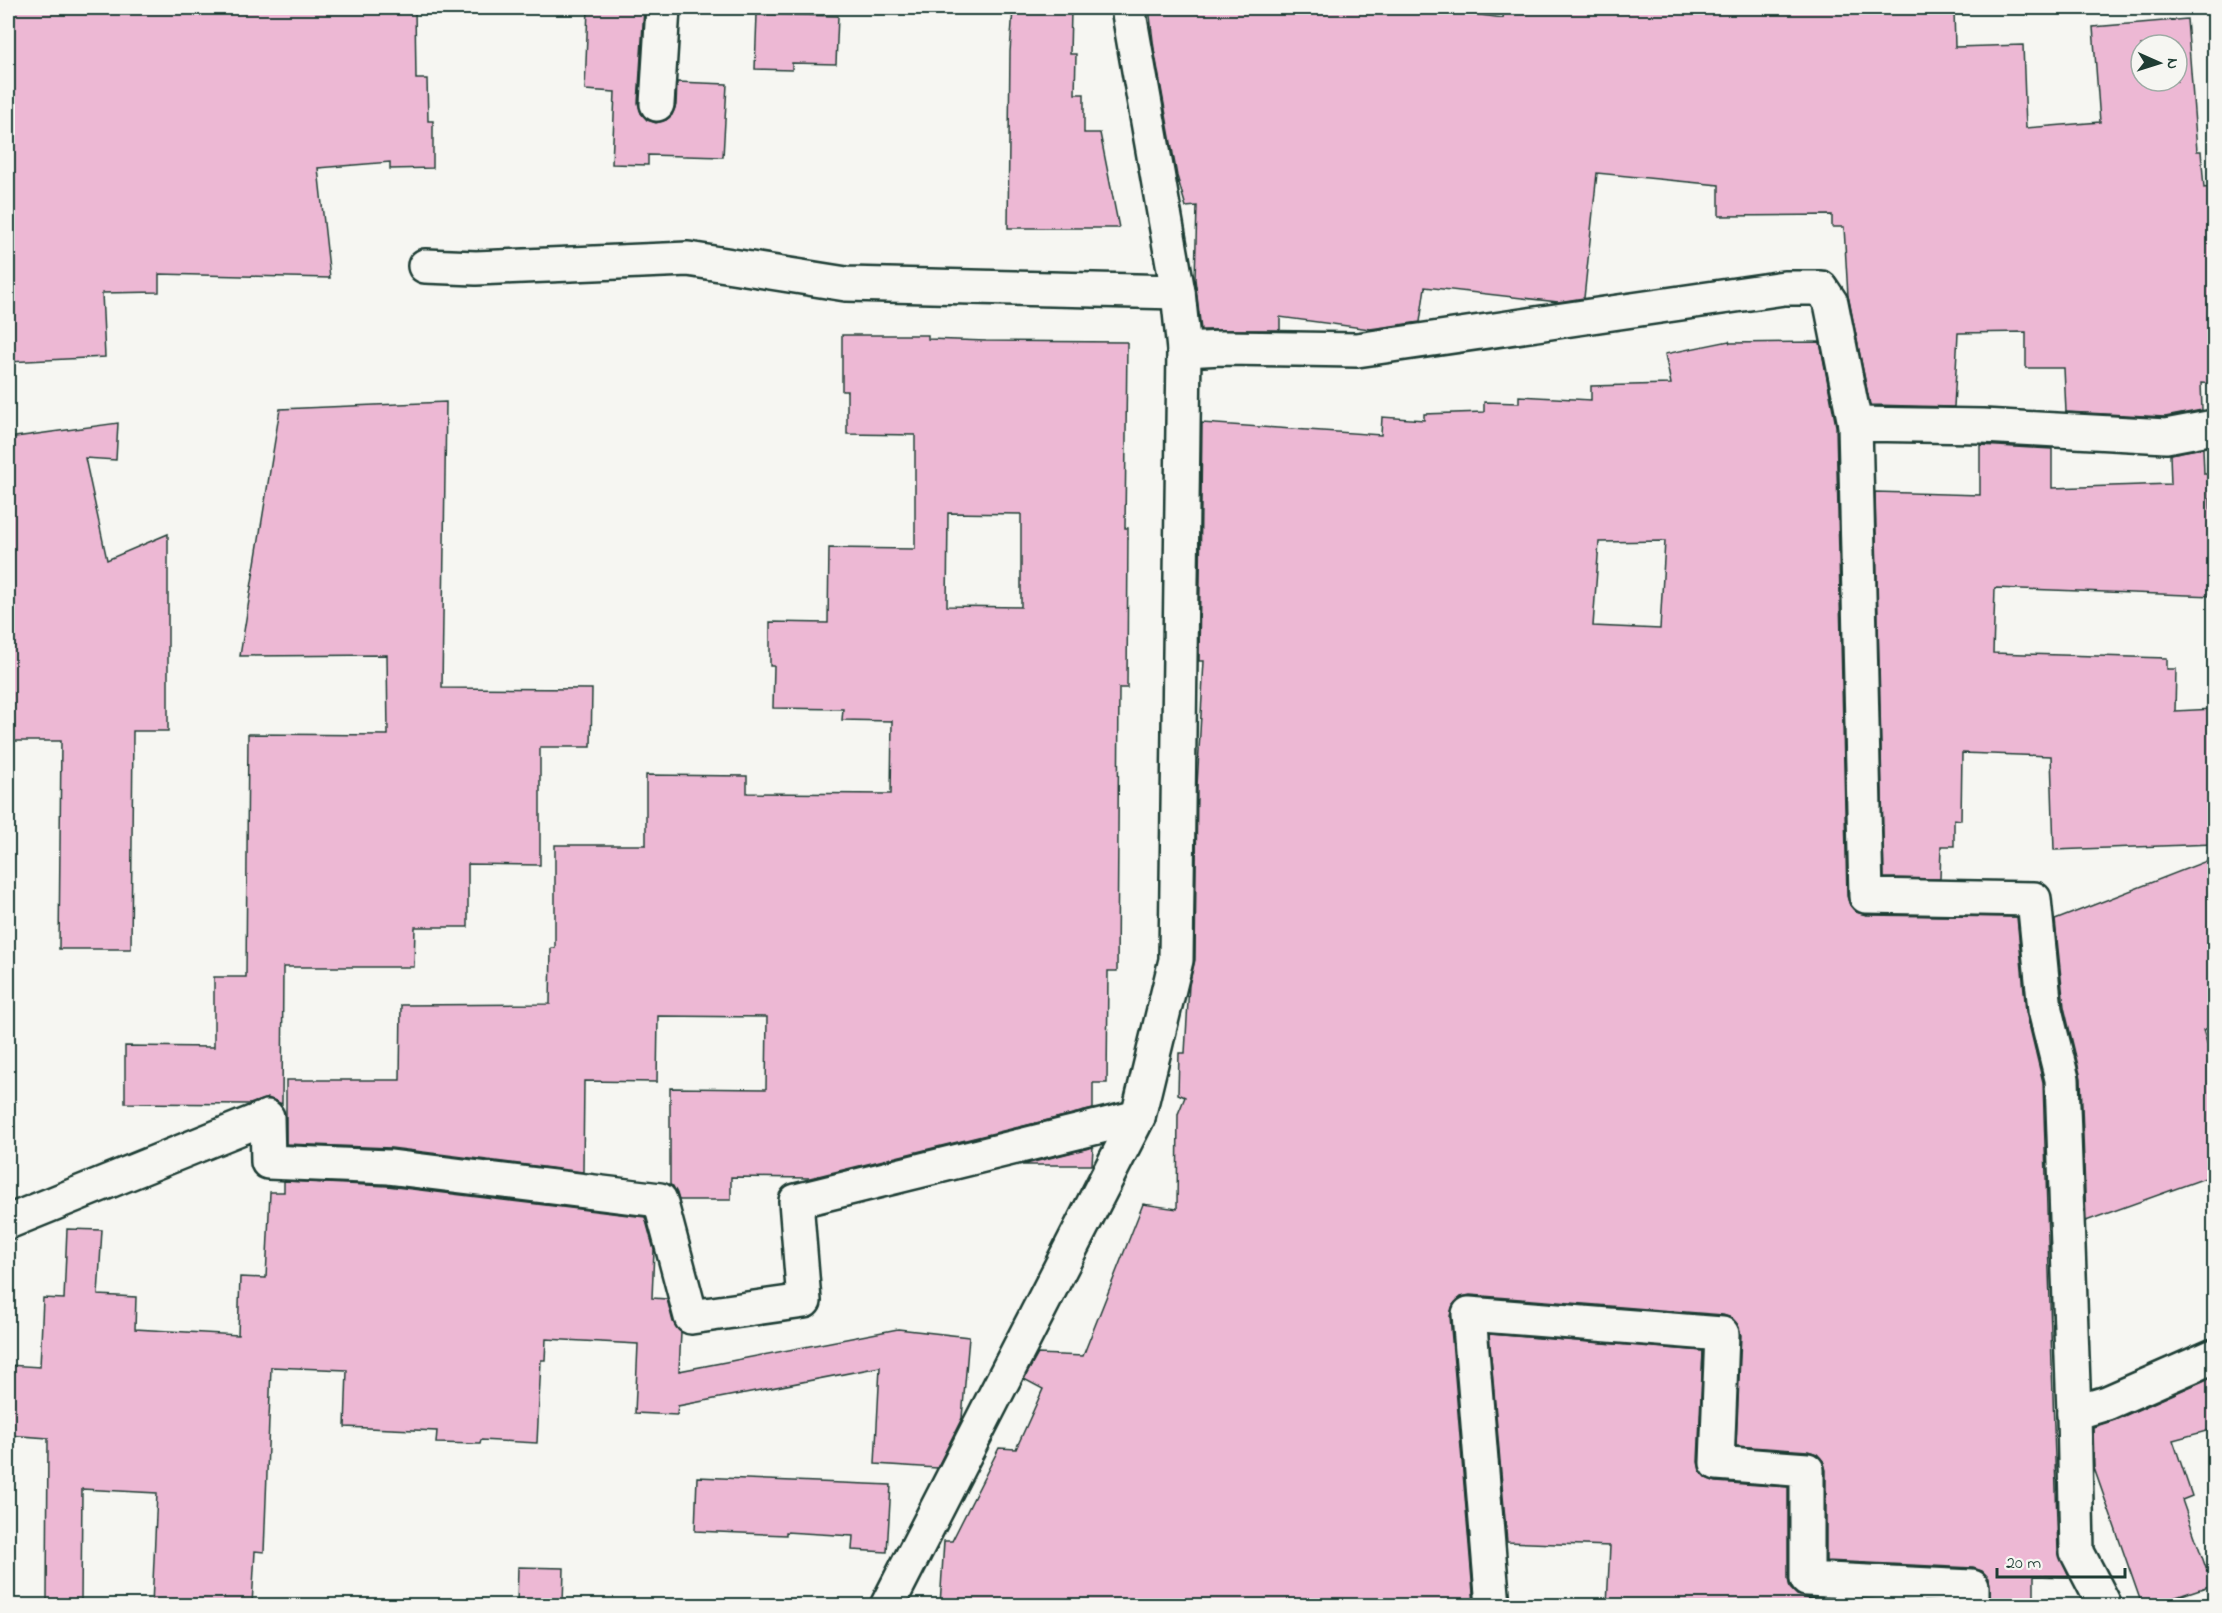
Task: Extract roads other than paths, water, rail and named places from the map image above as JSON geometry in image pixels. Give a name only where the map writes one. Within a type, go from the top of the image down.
[{"type":"street","points":[[657,104],[663,8]]},
{"type":"street","points":[[887,1605],[1138,1117],[1176,960],[1184,350],[1178,292],[1128,8]]},
{"type":"street","points":[[425,266],[476,268],[688,259],[846,284],[1178,292]]},
{"type":"street","points":[[1184,350],[1221,348],[1357,350],[1784,288],[1821,288],[1831,303],[1855,424],[1866,896],[2034,899],[2045,1010],[2062,1079],[2077,1552],[2105,1605]]},
{"type":"street","points":[[1855,424],[1983,426],[2166,436],[2214,427]]},
{"type":"street","points":[[8,1222],[267,1117],[268,1162],[389,1167],[660,1200],[691,1317],[804,1301],[796,1201],[1138,1117]]},
{"type":"street","points":[[1493,1605],[1469,1314],[1722,1334],[1717,1463],[1807,1470],[1807,1579],[1972,1587],[1972,1605]]},
{"type":"street","points":[[2074,1413],[2107,1403],[2214,1356]]}]
